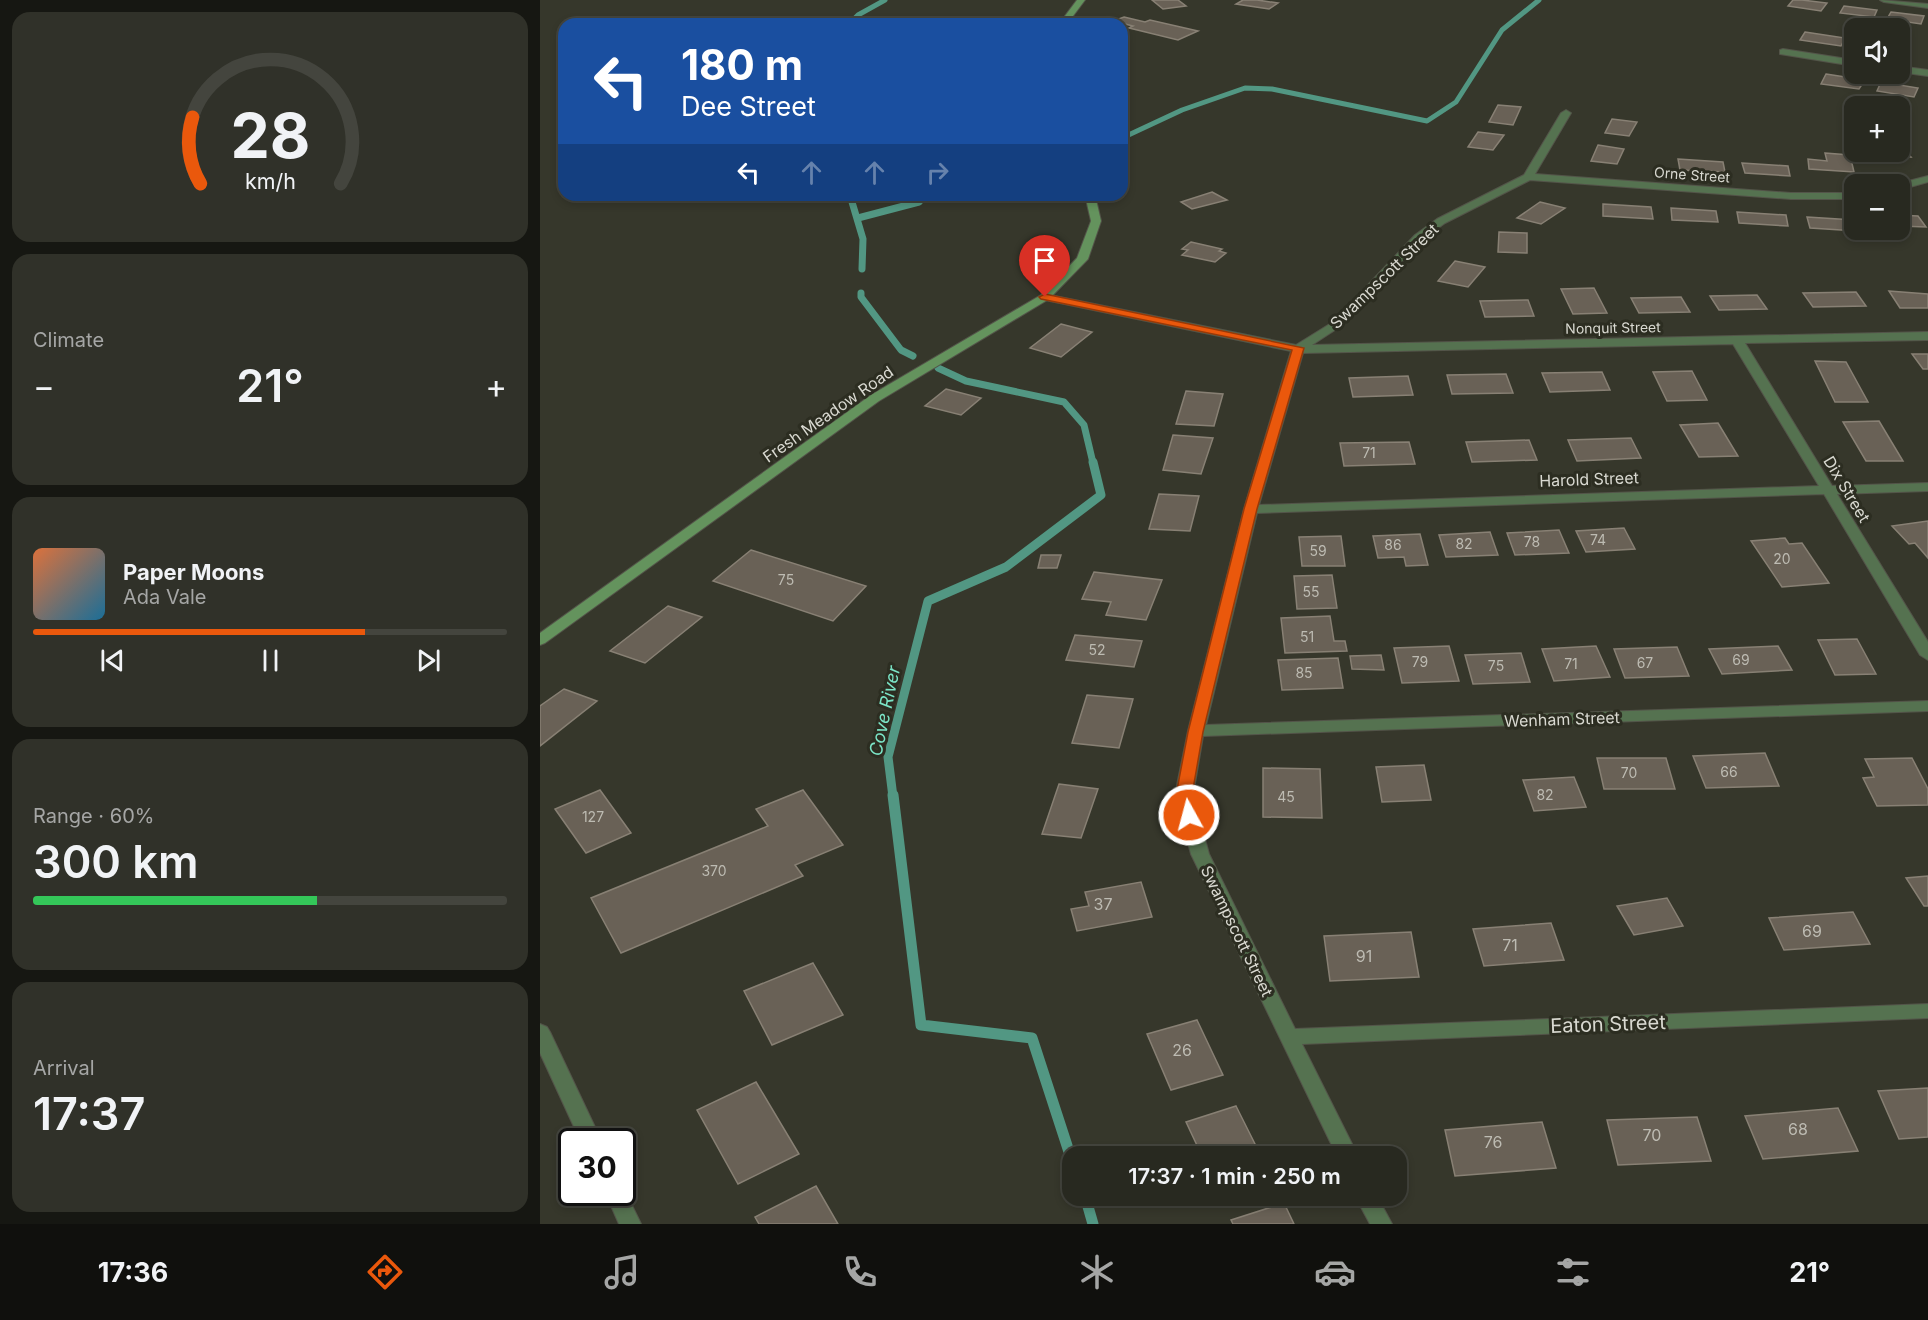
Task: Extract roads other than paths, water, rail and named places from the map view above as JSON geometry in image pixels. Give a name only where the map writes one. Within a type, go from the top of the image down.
[{"type":"street","points":[[1068,18],[1081,0]]},
{"type":"street","points":[[1884,0],[1928,6]]},
{"type":"street","points":[[1783,52],[1844,61]]},
{"type":"street","points":[[1910,71],[1928,73]]},
{"type":"street","points":[[1528,177],[1566,113]]},
{"type":"street","name":"Orne Street","points":[[1528,177],[1791,196],[1844,195]]},
{"type":"street","name":"Swampscott Street","points":[[1342,1146],[1200,854],[1184,795],[1196,732],[1251,509],[1298,348],[1336,324],[1419,237],[1441,221],[1528,177]]},
{"type":"street","points":[[1910,184],[1928,179]]},
{"type":"street","name":"Fresh Meadow Road","points":[[540,640],[875,398],[1045,297],[1082,259],[1096,221],[1091,201]]},
{"type":"street","name":"Nonquit Street","points":[[1045,297],[1298,348],[1928,336]]},
{"type":"street","name":"Dix Street","points":[[1737,340],[1825,489],[1928,655]]},
{"type":"street","name":"Harold Street","points":[[1251,509],[1928,487]]},
{"type":"street","name":"Wenham Street","points":[[1196,732],[1928,706]]},
{"type":"street","name":"Eaton Street","points":[[1288,1037],[1928,1011]]},
{"type":"street","points":[[540,1032],[585,1128]]},
{"type":"street","points":[[622,1206],[630,1224]]},
{"type":"street","points":[[1371,1206],[1381,1224]]},
{"type":"waterway","name":"Cove River","points":[[855,18],[885,0]]},
{"type":"waterway","points":[[1128,135],[1182,110],[1245,88],[1272,89],[1427,121],[1456,102],[1502,30],[1539,0]]},
{"type":"waterway","points":[[913,203],[921,201]]},
{"type":"waterway","name":"Cove River","points":[[852,202],[863,239],[862,269]]},
{"type":"waterway","points":[[858,218],[919,202]]},
{"type":"waterway","name":"Cove River","points":[[861,293],[861,297],[901,350],[913,356]]},
{"type":"waterway","name":"Cove River","points":[[938,368],[966,381],[1064,402],[1084,425],[1093,463]]},
{"type":"waterway","name":"Cove River","points":[[893,797],[888,757],[928,601],[1006,567],[1101,495],[1093,462]]},
{"type":"waterway","name":"Cove River","points":[[893,795],[921,1025],[1032,1038],[1067,1146]]},
{"type":"waterway","name":"Cove River","points":[[1088,1206],[1093,1224]]}]
